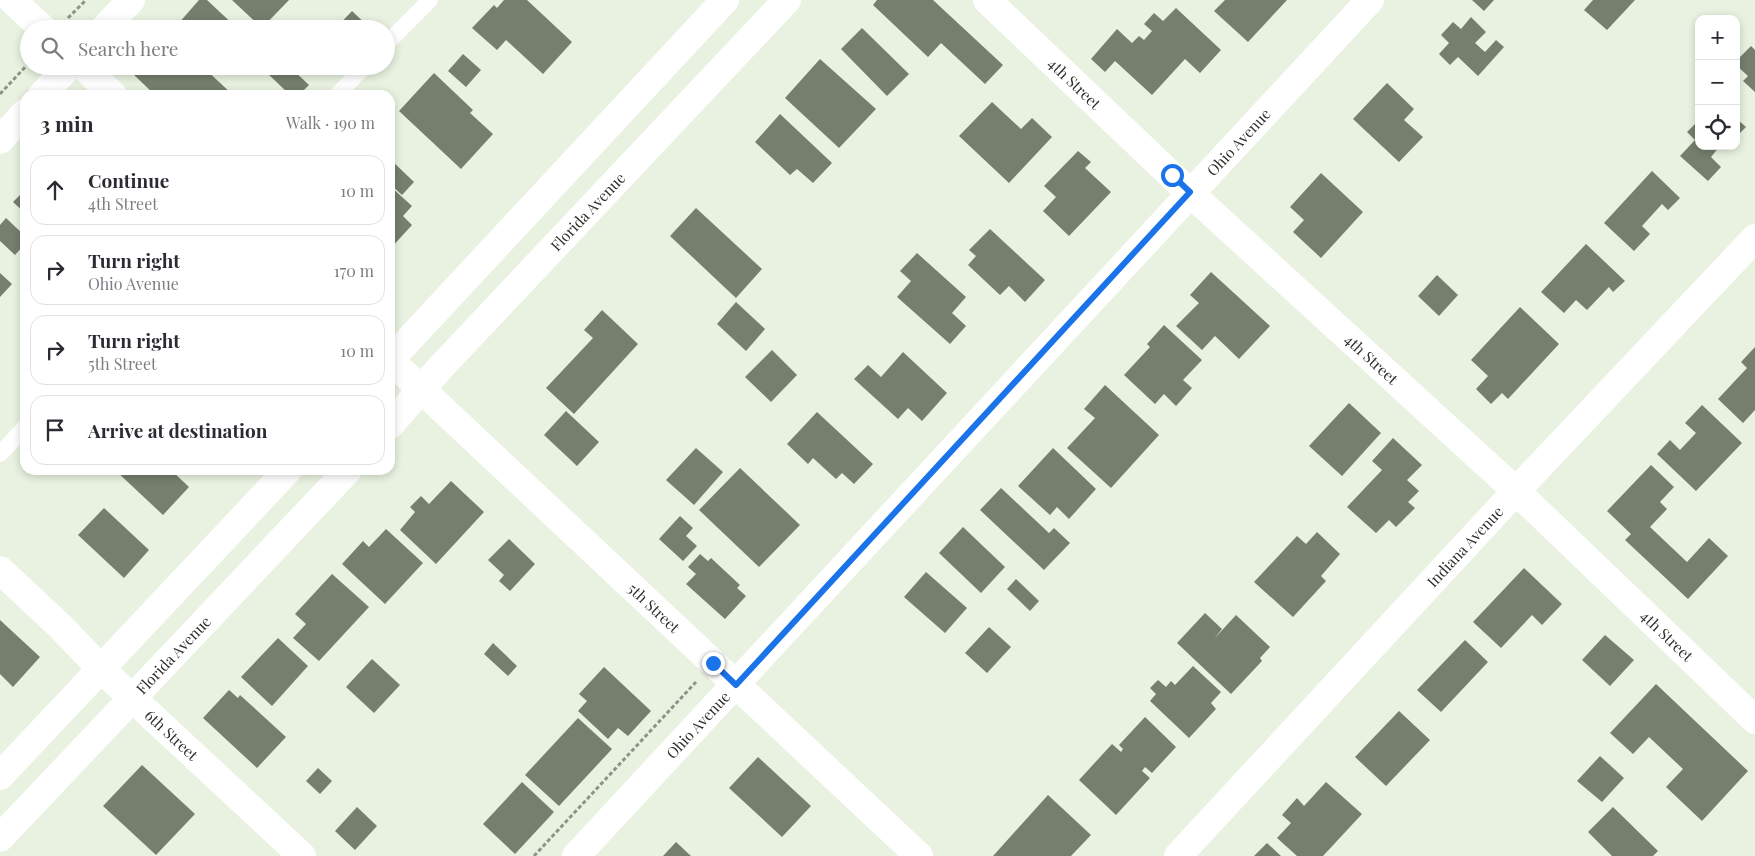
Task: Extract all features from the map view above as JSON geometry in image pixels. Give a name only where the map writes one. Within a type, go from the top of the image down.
[{"type":"street","points":[[12,0],[44,20]]},
{"type":"street","points":[[112,20],[131,0]]},
{"type":"street","points":[[395,355],[725,0]]},
{"type":"street","name":"Florida Avenue","points":[[395,420],[448,360],[788,0]]},
{"type":"street","name":"4th Street","points":[[987,0],[1190,192],[1516,491],[1755,720]]},
{"type":"street","name":"Ohio Avenue","points":[[576,856],[1370,0]]},
{"type":"street","points":[[46,90],[60,75]]},
{"type":"street","points":[[92,75],[108,90]]},
{"type":"street","points":[[0,140],[20,118]]},
{"type":"street","name":"Indiana Avenue","points":[[1178,856],[1516,491],[1755,238]]},
{"type":"street","name":"5th Street","points":[[395,365],[919,856]]},
{"type":"street","points":[[0,776],[102,670],[283,475]]},
{"type":"street","name":"Florida Avenue","points":[[0,838],[343,475]]},
{"type":"street","name":"6th Street","points":[[0,570],[294,853]]},
{"type":"lane","points":[[395,35],[430,0]]},
{"type":"lane","points":[[342,90],[356,75]]},
{"type":"lane","points":[[0,454],[20,432]]},
{"type":"path","points":[[61,20],[86,0]]},
{"type":"path","points":[[0,94],[20,73]]},
{"type":"path","points":[[534,856],[713,663]]},
{"type":"building","points":[[199,0],[207,0],[228,20],[182,20]]},
{"type":"building","points":[[232,0],[289,0],[270,20],[253,20]]},
{"type":"building","points":[[504,0],[527,0],[572,42],[543,74],[506,40],[497,50],[472,28],[494,5],[497,8]]},
{"type":"building","points":[[877,0],[933,0],[1003,65],[985,84],[941,43],[928,57],[873,5]]},
{"type":"building","points":[[1225,0],[1287,0],[1248,42],[1214,11]]},
{"type":"building","points":[[1472,0],[1494,0],[1484,11]]},
{"type":"building","points":[[1593,0],[1635,0],[1607,30],[1584,10]]},
{"type":"building","points":[[1176,8],[1221,50],[1200,73],[1185,59],[1152,95],[1115,61],[1105,72],[1091,59],[1117,29],[1132,43],[1139,36],[1144,40],[1152,31],[1144,24],[1154,13],[1163,21]]},
{"type":"building","points":[[352,11],[362,20],[344,20]]},
{"type":"building","points":[[1471,17],[1486,32],[1475,43],[1485,52],[1496,40],[1504,47],[1478,76],[1458,57],[1450,65],[1439,54],[1449,43],[1441,35],[1453,22],[1461,29]]},
{"type":"building","points":[[862,28],[909,74],[887,96],[841,49]]},
{"type":"building","points":[[1751,46],[1755,50],[1755,92],[1743,81],[1748,76],[1740,69],[1740,57]]},
{"type":"building","points":[[463,54],[481,70],[466,87],[448,71]]},
{"type":"building","points":[[820,59],[876,109],[839,148],[785,98]]},
{"type":"building","points":[[434,73],[473,110],[470,113],[493,134],[461,169],[399,111]]},
{"type":"building","points":[[134,75],[212,75],[228,90],[150,90]]},
{"type":"building","points":[[269,75],[298,75],[309,85],[304,90],[285,90]]},
{"type":"building","points":[[1387,83],[1414,109],[1404,120],[1423,137],[1399,162],[1353,119]]},
{"type":"building","points":[[992,102],[1021,129],[1032,118],[1052,137],[1009,183],[959,136]]},
{"type":"building","points":[[780,114],[832,163],[813,183],[797,169],[790,175],[755,142]]},
{"type":"building","points":[[1740,122],[1746,127],[1740,133]]},
{"type":"building","points":[[1695,124],[1695,140],[1687,132]]},
{"type":"building","points":[[1695,140],[1695,150],[1717,150],[1711,157],[1721,167],[1708,181],[1680,156]]},
{"type":"building","points":[[1078,151],[1091,162],[1085,168],[1111,192],[1069,236],[1043,211],[1056,197],[1044,186]]},
{"type":"building","points":[[395,164],[414,182],[402,195],[395,189]]},
{"type":"building","points":[[1652,171],[1680,198],[1668,210],[1662,204],[1642,226],[1650,234],[1634,251],[1604,223]]},
{"type":"building","points":[[1321,173],[1363,212],[1321,258],[1293,232],[1304,220],[1290,207]]},
{"type":"building","points":[[395,191],[412,206],[403,216],[412,225],[395,244]]},
{"type":"building","points":[[20,195],[20,208],[13,202]]},
{"type":"building","points":[[696,208],[762,269],[736,298],[670,236]]},
{"type":"building","points":[[6,218],[20,231],[20,250],[15,255],[0,241],[0,225]]},
{"type":"building","points":[[990,229],[1045,280],[1025,302],[1009,286],[1000,295],[968,265],[976,256],[969,250]]},
{"type":"building","points":[[1586,244],[1625,281],[1613,292],[1609,287],[1587,310],[1576,300],[1564,313],[1541,292]]},
{"type":"building","points":[[917,253],[966,297],[952,313],[966,326],[950,344],[897,297],[911,281],[900,271]]},
{"type":"building","points":[[1211,272],[1270,326],[1239,359],[1215,336],[1202,350],[1176,326],[1199,303],[1190,295]]},
{"type":"building","points":[[0,273],[12,284],[0,297]]},
{"type":"building","points":[[1437,275],[1458,295],[1439,316],[1418,296]]},
{"type":"building","points":[[736,302],[765,329],[746,351],[717,324]]},
{"type":"building","points":[[1520,307],[1559,344],[1508,399],[1502,393],[1491,404],[1476,389],[1488,376],[1471,360]]},
{"type":"building","points":[[602,310],[638,344],[574,414],[546,388],[593,338],[584,330]]},
{"type":"building","points":[[1164,325],[1202,360],[1183,380],[1192,388],[1176,406],[1164,394],[1155,404],[1124,375],[1150,347],[1147,344]]},
{"type":"building","points":[[1755,347],[1755,410],[1743,423],[1718,399],[1747,368],[1741,362]]},
{"type":"building","points":[[772,350],[797,375],[771,402],[745,377]]},
{"type":"building","points":[[903,352],[947,393],[922,421],[908,408],[898,419],[854,379],[868,365],[881,377]]},
{"type":"building","points":[[1105,385],[1159,435],[1111,488],[1067,448],[1095,418],[1084,409]]},
{"type":"building","points":[[1349,403],[1381,433],[1342,476],[1309,446]]},
{"type":"building","points":[[1702,405],[1742,443],[1696,491],[1657,454],[1670,440],[1680,450],[1696,433],[1685,423]]},
{"type":"building","points":[[566,411],[599,442],[577,466],[544,435]]},
{"type":"building","points":[[817,412],[873,464],[854,484],[842,473],[836,479],[813,458],[808,464],[787,444]]},
{"type":"building","points":[[1393,438],[1422,465],[1407,480],[1419,491],[1408,502],[1415,508],[1396,527],[1389,520],[1376,533],[1347,507],[1382,470],[1372,461]]},
{"type":"building","points":[[696,448],[723,472],[694,505],[666,480]]},
{"type":"building","points":[[1053,448],[1096,489],[1069,519],[1057,507],[1050,515],[1018,486]]},
{"type":"building","points":[[1651,465],[1674,487],[1660,502],[1667,509],[1650,527],[1687,562],[1709,538],[1728,556],[1688,599],[1625,540],[1631,534],[1607,511]]},
{"type":"building","points":[[740,468],[800,525],[759,567],[699,510]]},
{"type":"building","points":[[120,475],[176,475],[189,487],[163,515]]},
{"type":"building","points":[[451,481],[484,512],[436,564],[400,530],[415,512],[410,507],[421,496],[429,504]]},
{"type":"building","points":[[1001,488],[1049,533],[1054,528],[1070,543],[1044,570],[980,510]]},
{"type":"building","points":[[104,508],[149,550],[124,578],[78,535]]},
{"type":"building","points":[[680,516],[693,528],[686,536],[697,546],[683,561],[659,539]]},
{"type":"building","points":[[963,527],[1005,567],[981,593],[939,553]]},
{"type":"building","points":[[386,529],[423,563],[385,604],[342,564],[363,541],[369,547]]},
{"type":"building","points":[[1317,532],[1340,554],[1321,576],[1326,581],[1293,617],[1254,582],[1297,536],[1306,544]]},
{"type":"building","points":[[509,539],[535,564],[510,591],[499,581],[504,575],[488,560]]},
{"type":"building","points":[[700,554],[708,561],[711,558],[740,585],[737,588],[746,596],[725,619],[686,584],[696,574],[688,567]]},
{"type":"building","points":[[1524,568],[1562,604],[1542,625],[1532,615],[1501,648],[1473,622]]},
{"type":"building","points":[[926,572],[967,608],[945,633],[904,597]]},
{"type":"building","points":[[332,574],[369,607],[319,661],[293,638],[306,624],[295,614]]},
{"type":"building","points":[[1016,579],[1039,601],[1030,611],[1007,589]]},
{"type":"building","points":[[1205,613],[1222,629],[1214,639],[1236,615],[1270,647],[1260,658],[1262,661],[1231,694],[1177,643]]},
{"type":"building","points":[[0,620],[40,657],[13,687],[0,674]]},
{"type":"building","points":[[989,627],[1011,647],[987,673],[965,653]]},
{"type":"building","points":[[1605,635],[1634,660],[1610,686],[1582,660]]},
{"type":"building","points":[[278,638],[308,666],[272,706],[241,677]]},
{"type":"building","points":[[1465,640],[1488,662],[1441,712],[1417,690]]},
{"type":"building","points":[[493,643],[517,666],[508,676],[484,654]]},
{"type":"building","points":[[372,659],[400,685],[374,713],[346,687]]},
{"type":"building","points":[[1193,666],[1221,692],[1211,703],[1216,709],[1189,738],[1150,701],[1156,694],[1150,688],[1158,680],[1166,687],[1171,681],[1175,685]]},
{"type":"building","points":[[604,667],[651,711],[628,736],[618,728],[608,739],[578,711],[587,701],[579,694]]},
{"type":"building","points":[[1656,684],[1748,771],[1702,821],[1666,787],[1683,769],[1649,737],[1633,754],[1610,733]]},
{"type":"building","points":[[229,690],[238,698],[240,695],[286,737],[257,768],[203,718]]},
{"type":"building","points":[[1399,711],[1430,740],[1386,786],[1355,757]]},
{"type":"building","points":[[1145,717],[1176,747],[1152,773],[1145,767],[1142,771],[1150,778],[1116,815],[1079,780],[1112,744],[1121,752],[1123,749],[1119,745]]},
{"type":"building","points":[[578,718],[612,749],[559,806],[525,775]]},
{"type":"building","points":[[1600,756],[1624,778],[1602,802],[1577,781]]},
{"type":"building","points":[[758,757],[811,806],[782,837],[729,788]]},
{"type":"building","points":[[142,765],[195,814],[156,855],[103,806]]},
{"type":"building","points":[[318,768],[332,781],[320,794],[306,781]]},
{"type":"building","points":[[522,782],[554,812],[515,854],[483,824]]},
{"type":"building","points":[[1326,782],[1362,814],[1323,856],[1297,856],[1277,838],[1291,823],[1282,815],[1297,798],[1304,806]]},
{"type":"building","points":[[1048,795],[1091,835],[1071,856],[993,856]]},
{"type":"building","points":[[357,807],[377,826],[355,850],[335,831]]},
{"type":"building","points":[[1613,807],[1658,851],[1653,856],[1612,856],[1588,832]]},
{"type":"building","points":[[676,842],[691,856],[663,856]]},
{"type":"building","points":[[1267,843],[1281,856],[1254,856]]},
{"type":"route","points":[[713,663],[736,685],[1190,192],[1172,175]]}]
